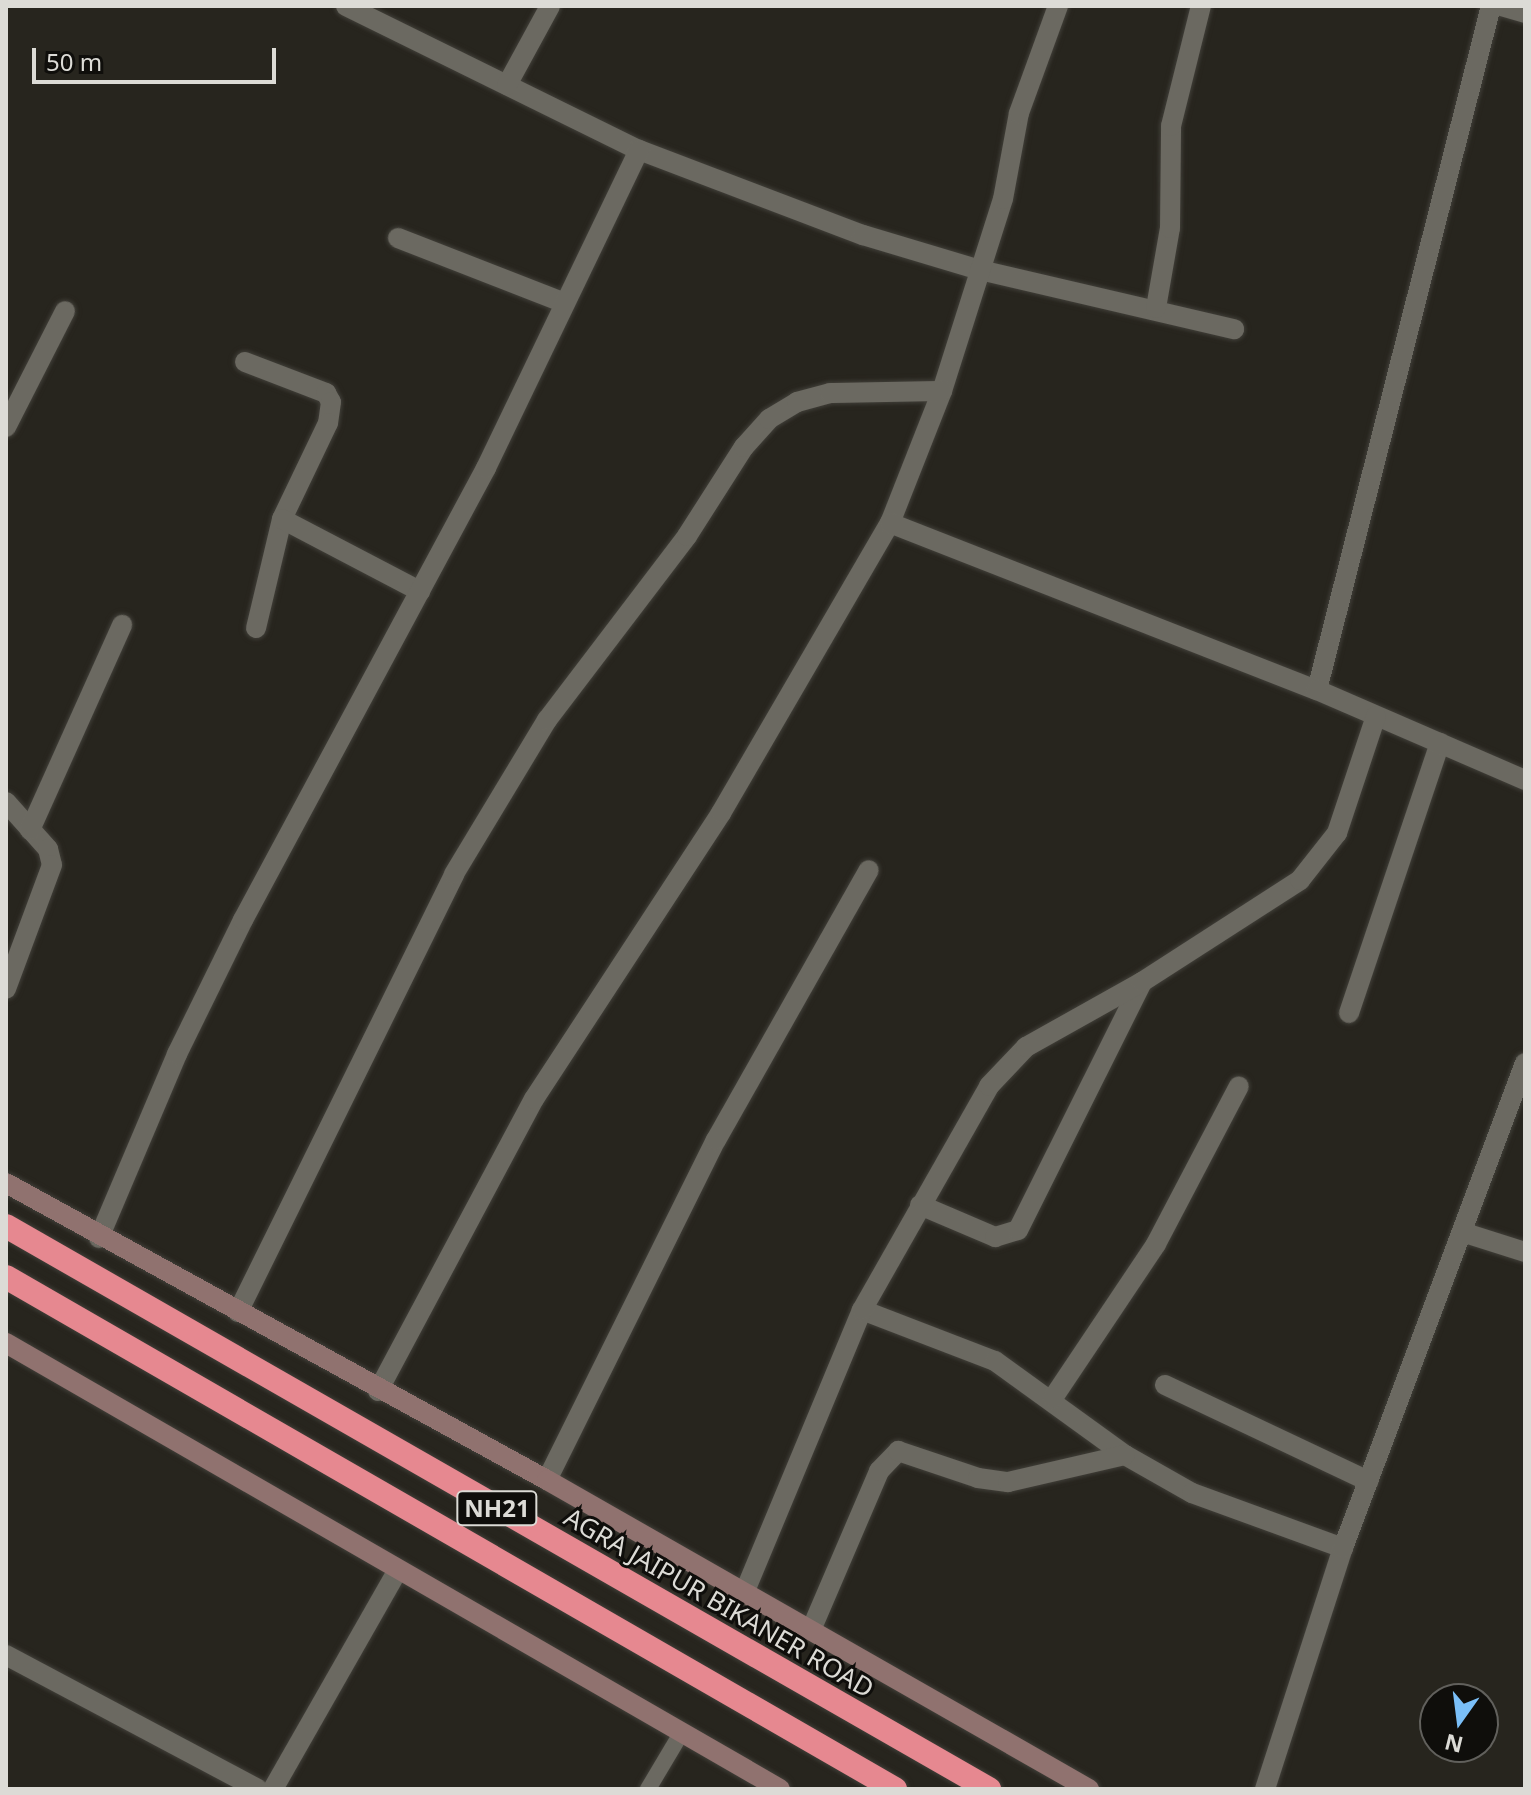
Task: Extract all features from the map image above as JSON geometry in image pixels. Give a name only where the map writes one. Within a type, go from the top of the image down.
[{"type":"highway","name":"AGRA JAIPUR BIKANER ROAD","points":[[6,1226],[989,1789]]},
{"type":"highway","name":"NH21","points":[[6,1277],[895,1789]]},
{"type":"street","points":[[346,6],[639,150],[863,235],[980,270],[1156,308],[1234,329]]},
{"type":"street","points":[[507,85],[550,6]]},
{"type":"street","points":[[378,1391],[534,1099],[721,813],[890,523],[942,391],[1008,182],[1019,113],[1058,6]]},
{"type":"street","points":[[1156,308],[1170,228],[1171,126],[1201,6]]},
{"type":"street","points":[[1317,690],[1491,6]]},
{"type":"street","points":[[1501,6],[1525,13]]},
{"type":"street","points":[[99,1238],[177,1054],[243,920],[420,591],[639,150]]},
{"type":"street","points":[[398,238],[565,303]]},
{"type":"street","points":[[6,427],[65,311]]},
{"type":"street","points":[[245,362],[326,393],[331,402],[328,423],[282,519],[256,628]]},
{"type":"street","points":[[238,1312],[478,833],[547,720],[687,536],[744,447],[769,419],[797,402],[830,393],[942,391]]},
{"type":"street","points":[[282,519],[420,591]]},
{"type":"street","points":[[890,523],[1317,690],[1525,780]]},
{"type":"street","points":[[30,830],[122,625]]},
{"type":"street","points":[[745,1591],[862,1310],[989,1086],[1011,1061],[1048,1032],[1142,982],[1300,880],[1319,860],[1337,833],[1376,716]]},
{"type":"street","points":[[1349,1013],[1440,743]]},
{"type":"street","points":[[6,802],[48,849],[52,865],[6,989]]},
{"type":"street","points":[[547,1480],[723,1127],[869,870]]},
{"type":"street","points":[[920,1205],[995,1237],[1018,1230],[1142,982]]},
{"type":"street","points":[[1265,1789],[1343,1548],[1525,1063]]},
{"type":"street","points":[[1053,1398],[1156,1244],[1239,1086]]},
{"type":"street","points":[[6,1183],[99,1238],[547,1480],[1089,1789]]},
{"type":"street","points":[[1462,1232],[1525,1252]]},
{"type":"street","points":[[862,1310],[995,1361],[1053,1398],[1125,1455],[1204,1499],[1343,1548]]},
{"type":"street","points":[[6,1343],[780,1789]]},
{"type":"street","points":[[1165,1385],[1368,1481]]},
{"type":"street","points":[[811,1630],[879,1471],[898,1451],[978,1478],[1008,1482],[1125,1455]]},
{"type":"street","points":[[273,1789],[398,1570]]},
{"type":"street","points":[[6,1655],[258,1789]]},
{"type":"lane","points":[[648,1789],[682,1732]]}]
